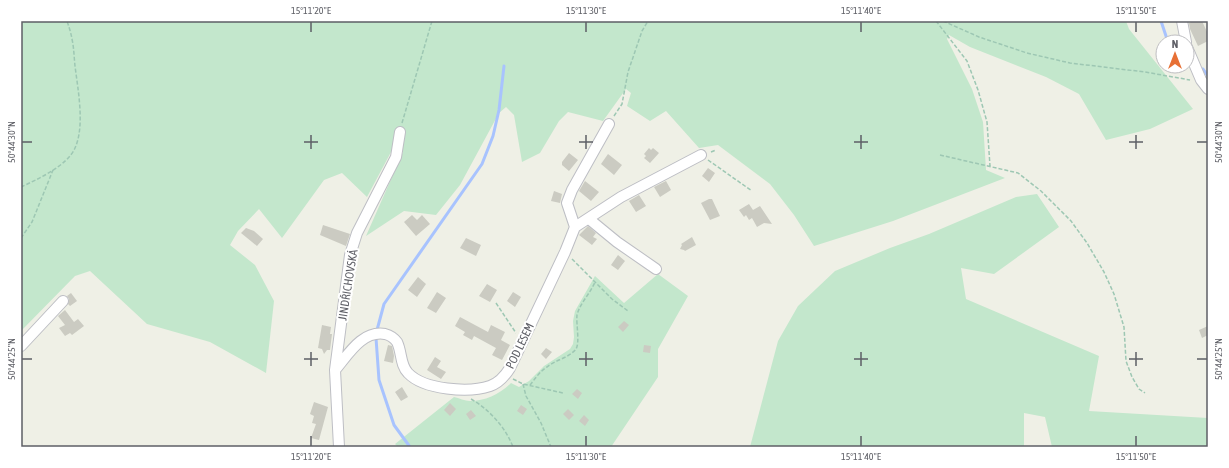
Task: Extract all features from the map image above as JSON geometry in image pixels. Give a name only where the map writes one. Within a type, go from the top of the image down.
[{"type":"street","points":[[1182,21],[1184,34]]},
{"type":"street","points":[[1195,67],[1208,89]]},
{"type":"street","points":[[609,124],[572,190],[567,203],[575,227],[621,197],[701,155]]},
{"type":"street","name":"JINDŘICHOVSKÁ","points":[[338,447],[336,370],[350,255],[357,233],[396,157],[400,132]]},
{"type":"street","points":[[589,219],[617,242],[656,269]]},
{"type":"street","name":"POD LESEM","points":[[336,370],[362,339],[372,334],[386,334],[396,340],[404,367],[415,379],[432,386],[470,390],[496,383],[506,375],[510,368],[565,252],[575,227]]},
{"type":"street","points":[[21,346],[63,301]]},
{"type":"path","points":[[21,187],[53,170],[65,161],[75,149],[80,123],[78,88],[72,37],[67,21]]},
{"type":"path","points":[[400,132],[432,21]]},
{"type":"path","points":[[609,124],[622,104],[628,72],[642,31],[648,21]]},
{"type":"path","points":[[936,21],[967,61],[978,90],[987,122],[990,166]]},
{"type":"path","points":[[943,21],[979,37],[1027,53],[1070,63],[1145,72],[1188,80],[1200,77]]},
{"type":"path","points":[[701,155],[752,191]]},
{"type":"path","points":[[940,155],[1018,173],[1029,180],[1071,221],[1087,243],[1104,272],[1114,294],[1124,327],[1126,361],[1132,377],[1140,389],[1145,393]]},
{"type":"path","points":[[21,238],[32,222],[53,170]]},
{"type":"path","points":[[565,252],[612,299],[628,311]]},
{"type":"path","points":[[530,385],[545,368],[568,356],[576,349],[578,340],[576,324],[579,308],[591,291],[595,282]]},
{"type":"path","points":[[496,304],[522,341]]},
{"type":"path","points":[[551,447],[541,423],[526,396],[523,384],[563,393]]},
{"type":"path","points":[[466,397],[477,402],[493,417],[504,429],[513,447]]},
{"type":"green space","points":[[21,21],[1126,21],[1129,29],[1155,62],[1155,74],[1165,74],[1193,109],[1150,129],[1106,140],[1079,94],[1046,77],[970,47],[949,35],[947,39],[972,89],[983,122],[986,170],[1005,178],[893,221],[814,246],[794,215],[770,184],[718,145],[699,148],[666,111],[650,121],[627,106],[631,93],[626,89],[603,121],[568,112],[559,121],[540,153],[522,162],[514,115],[506,107],[499,113],[460,185],[436,215],[404,211],[366,236],[403,152],[391,152],[367,197],[342,173],[324,180],[282,238],[259,209],[238,231],[230,245],[255,265],[274,301],[266,373],[210,342],[147,324],[90,271],[75,276],[21,331]]},
{"type":"green space","points":[[1037,194],[1059,227],[994,274],[961,268],[966,299],[1099,356],[1089,411],[1208,418],[1208,447],[1052,447],[1045,417],[1024,413],[1024,447],[750,447],[778,341],[798,306],[835,271],[890,248],[929,234],[1016,197]]},
{"type":"green space","points":[[658,274],[688,296],[658,349],[658,377],[611,447],[398,447],[395,444],[454,397],[468,401],[476,401],[492,396],[511,383],[519,387],[529,381],[544,366],[570,349],[573,344],[574,337],[573,321],[575,311],[595,276],[624,303]]},
{"type":"building","points":[[1193,21],[1202,21],[1208,34],[1208,41],[1198,46],[1195,40],[1195,34],[1192,34],[1189,23]]},
{"type":"building","points":[[649,148],[651,150],[653,148],[659,153],[650,163],[644,158],[646,156],[644,154]]},
{"type":"building","points":[[569,153],[578,160],[569,171],[562,165],[562,162]]},
{"type":"building","points":[[608,154],[622,165],[614,175],[601,164]]},
{"type":"building","points":[[708,168],[715,173],[709,182],[702,176]]},
{"type":"building","points":[[585,181],[599,192],[591,201],[579,191]]},
{"type":"building","points":[[666,181],[671,190],[660,197],[654,187]]},
{"type":"building","points":[[554,191],[562,194],[560,203],[551,201]]},
{"type":"building","points":[[639,195],[646,206],[636,212],[629,201]]},
{"type":"building","points":[[712,199],[720,216],[710,220],[701,203]]},
{"type":"building","points":[[749,204],[753,210],[760,206],[772,224],[764,223],[757,227],[752,218],[749,220],[746,215],[744,217],[739,210]]},
{"type":"building","points":[[412,215],[417,220],[422,215],[430,224],[416,236],[404,222]]},
{"type":"building","points":[[323,225],[350,234],[346,246],[320,235]]},
{"type":"building","points":[[588,226],[596,233],[593,237],[597,239],[592,245],[579,235]]},
{"type":"building","points":[[246,228],[254,231],[263,239],[257,246],[241,233]]},
{"type":"building","points":[[692,237],[696,245],[685,251],[680,249],[681,244]]},
{"type":"building","points":[[466,238],[481,245],[476,256],[460,248]]},
{"type":"building","points":[[618,255],[625,261],[618,270],[611,265]]},
{"type":"building","points":[[418,277],[426,284],[417,297],[408,290]]},
{"type":"building","points":[[487,284],[497,290],[490,302],[479,296]]},
{"type":"building","points":[[437,292],[446,298],[436,313],[427,308]]},
{"type":"building","points":[[513,292],[521,297],[515,307],[507,301]]},
{"type":"building","points":[[71,293],[77,301],[70,306],[68,304],[69,299],[67,296]]},
{"type":"building","points":[[65,310],[74,322],[78,319],[84,326],[72,335],[70,333],[65,336],[59,328],[65,325],[58,316]]},
{"type":"building","points":[[460,317],[488,332],[491,325],[505,332],[501,340],[510,345],[502,360],[492,355],[496,348],[474,336],[472,340],[463,335],[465,332],[455,326]]},
{"type":"building","points":[[624,321],[629,325],[623,332],[618,327]]},
{"type":"building","points":[[322,325],[331,327],[330,334],[332,334],[330,350],[327,350],[324,354],[322,349],[318,348]]},
{"type":"building","points":[[1208,326],[1208,335],[1202,338],[1199,330]]},
{"type":"building","points":[[388,345],[392,346],[394,356],[393,363],[384,361]]},
{"type":"building","points":[[644,345],[651,346],[650,353],[643,352]]},
{"type":"building","points":[[546,348],[552,352],[546,359],[541,354]]},
{"type":"building","points":[[435,357],[441,361],[437,367],[446,372],[441,379],[427,370]]},
{"type":"building","points":[[402,387],[408,397],[401,401],[395,392]]},
{"type":"building","points":[[577,389],[582,393],[578,399],[572,394]]},
{"type":"building","points":[[314,402],[328,407],[319,440],[311,438],[316,424],[312,423],[314,416],[310,414]]},
{"type":"building","points":[[450,403],[456,409],[450,416],[444,410]]},
{"type":"building","points":[[521,405],[527,409],[523,415],[517,411]]},
{"type":"building","points":[[568,409],[574,415],[569,420],[563,414]]},
{"type":"building","points":[[471,410],[476,416],[470,420],[466,414]]},
{"type":"building","points":[[584,415],[589,420],[585,426],[579,421]]},
{"type":"waterway","points":[[1161,21],[1165,34]]},
{"type":"waterway","points":[[377,330],[384,304],[482,164],[493,136],[499,110],[504,66]]},
{"type":"waterway","points":[[1200,69],[1203,69],[1208,76]]},
{"type":"waterway","points":[[376,338],[379,380],[394,425],[410,447]]}]
